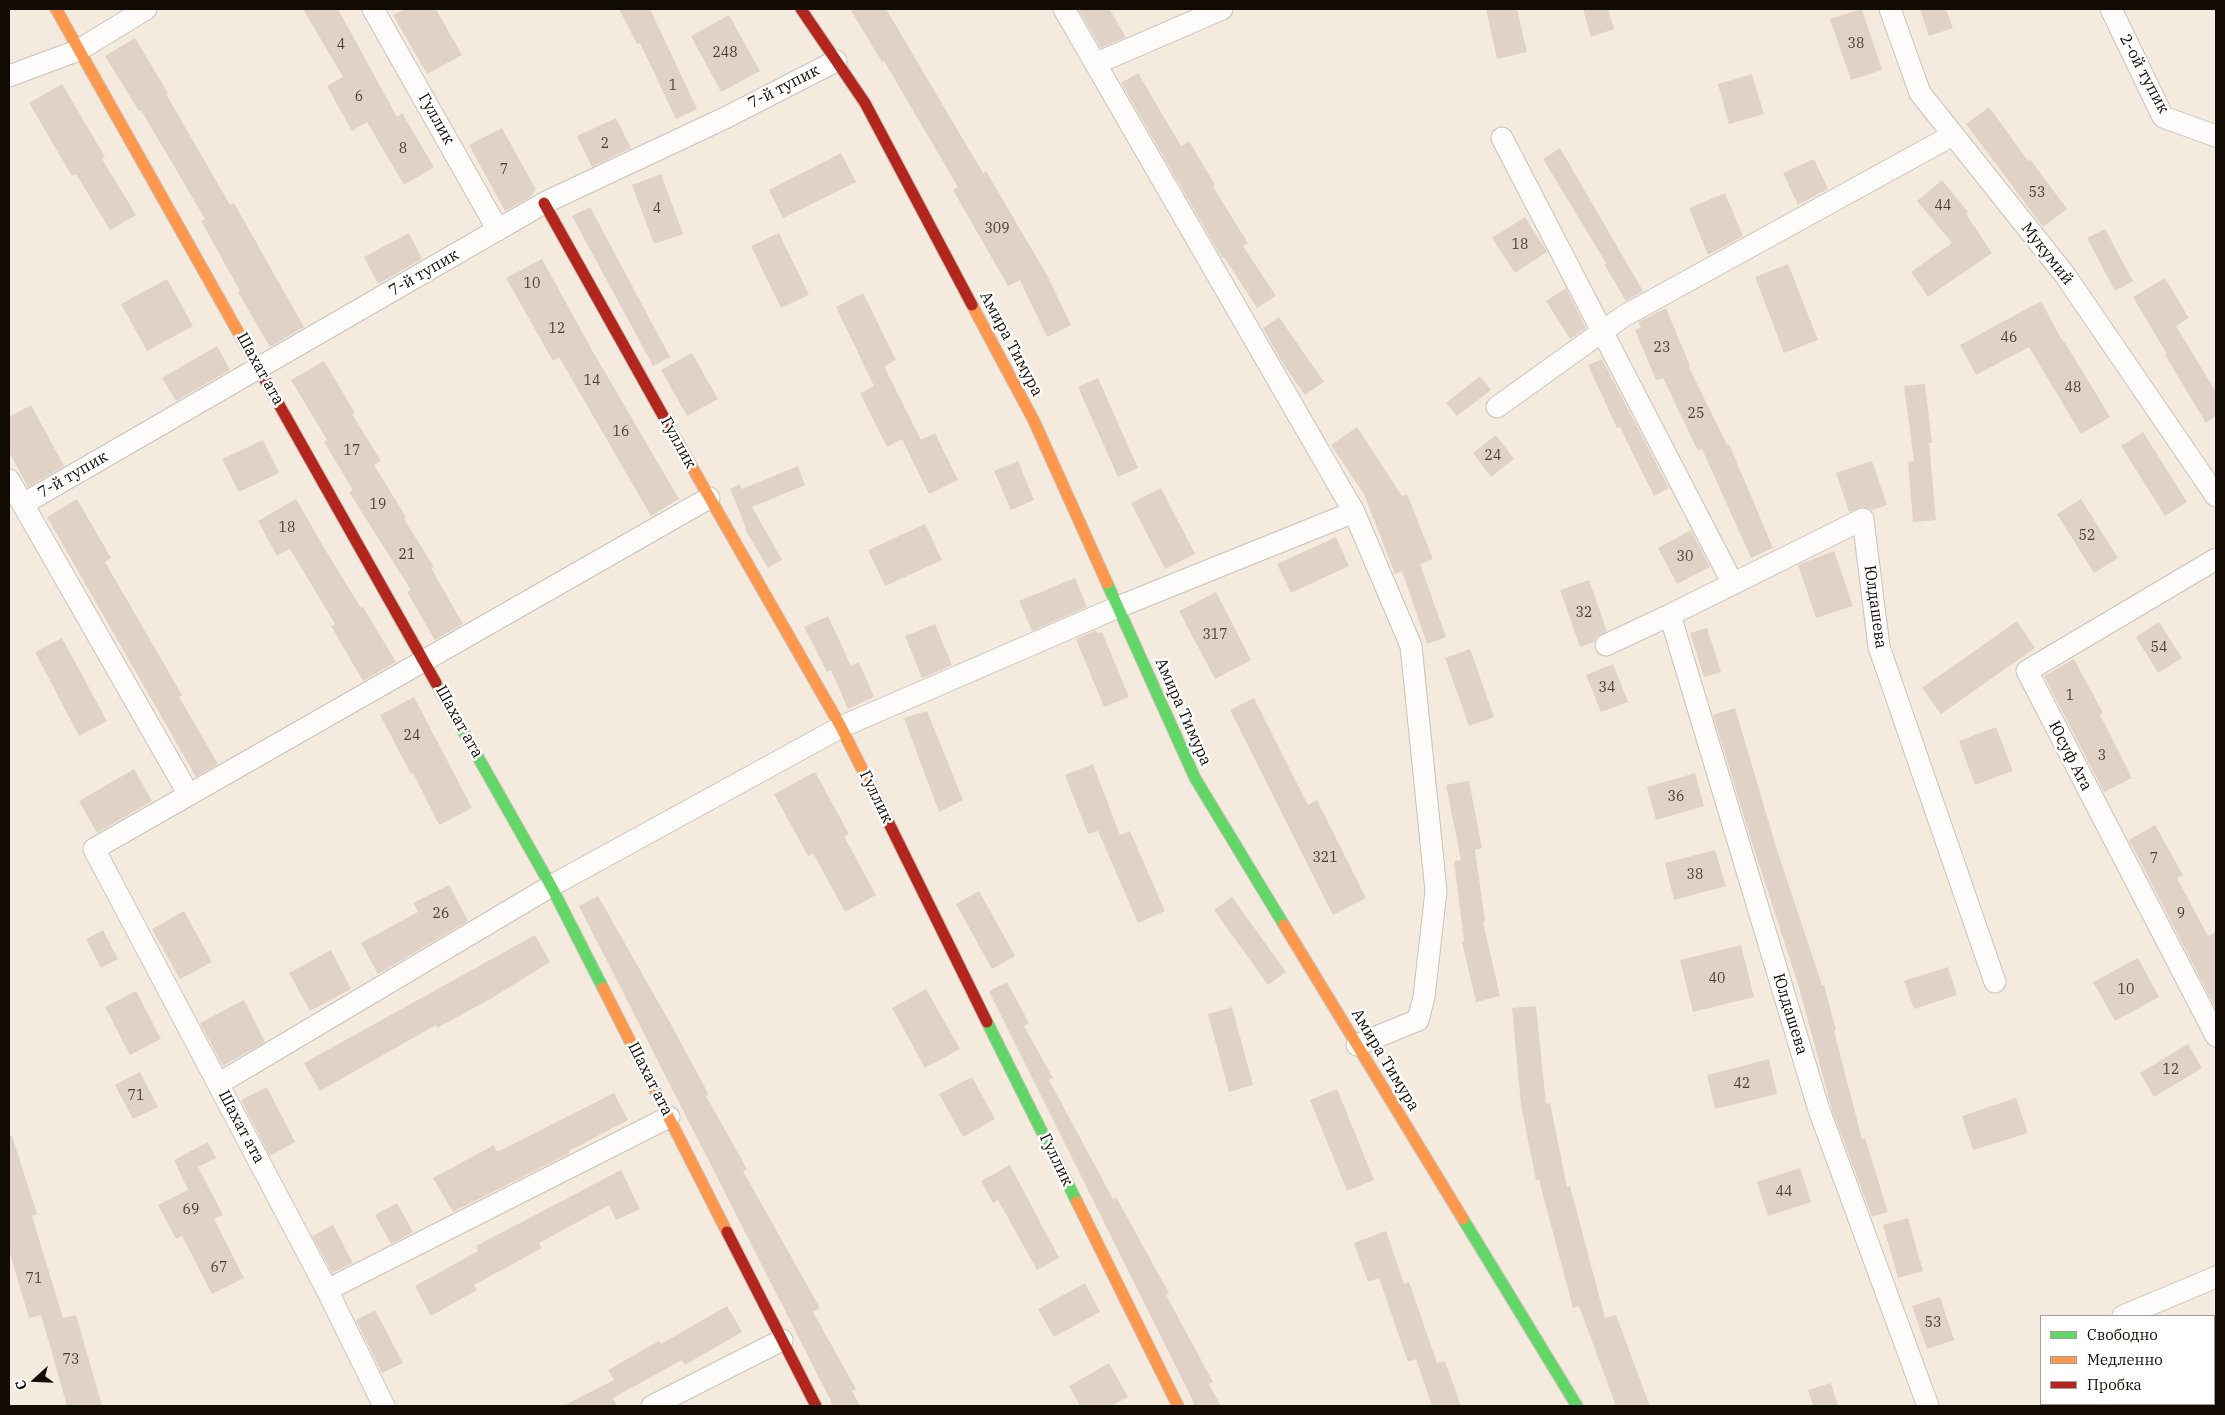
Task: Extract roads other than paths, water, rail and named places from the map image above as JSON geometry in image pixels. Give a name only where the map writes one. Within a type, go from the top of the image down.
[{"type":"street","name":"Шахат ата","points":[[56,9],[551,886],[816,1406]]},
{"type":"street","points":[[9,76],[79,50],[146,9]]},
{"type":"street","name":"Гуллик","points":[[373,9],[498,230]]},
{"type":"street","name":"Амира Тимура","points":[[801,9],[865,103],[1034,422],[1195,778],[1577,1406]]},
{"type":"street","points":[[1064,9],[1097,63],[1354,512],[1411,646],[1436,890],[1424,997],[1418,1020],[1357,1044]]},
{"type":"street","points":[[1097,63],[1222,9]]},
{"type":"street","name":"Мукумий","points":[[1890,9],[1920,93],[2064,274],[2216,496]]},
{"type":"street","name":"2-ой тупик","points":[[2111,9],[2163,117],[2216,136]]},
{"type":"street","name":"7-й тупик","points":[[22,504],[260,369],[544,203],[725,118],[836,61]]},
{"type":"street","points":[[1497,406],[1624,316],[1953,135]]},
{"type":"street","points":[[1502,138],[1733,584]]},
{"type":"street","name":"Гуллик","points":[[544,203],[709,498],[841,727],[1178,1406]]},
{"type":"street","points":[[9,480],[189,795],[709,498]]},
{"type":"street","points":[[218,1084],[551,886],[841,727],[1118,607],[1354,512]]},
{"type":"street","name":"Юлдашева","points":[[1606,644],[1670,615],[1863,519],[1879,647],[1995,982]]},
{"type":"street","name":"Юсуф Ата","points":[[2216,558],[2026,672],[2216,1036]]},
{"type":"street","name":"Юлдашева","points":[[1670,615],[1819,1110],[1928,1406]]},
{"type":"street","name":"Шахат ата","points":[[189,795],[94,849],[327,1290],[384,1406]]},
{"type":"street","points":[[327,1290],[669,1117]]},
{"type":"street","points":[[2125,1315],[2216,1277]]},
{"type":"street","points":[[652,1406],[782,1340]]}]
